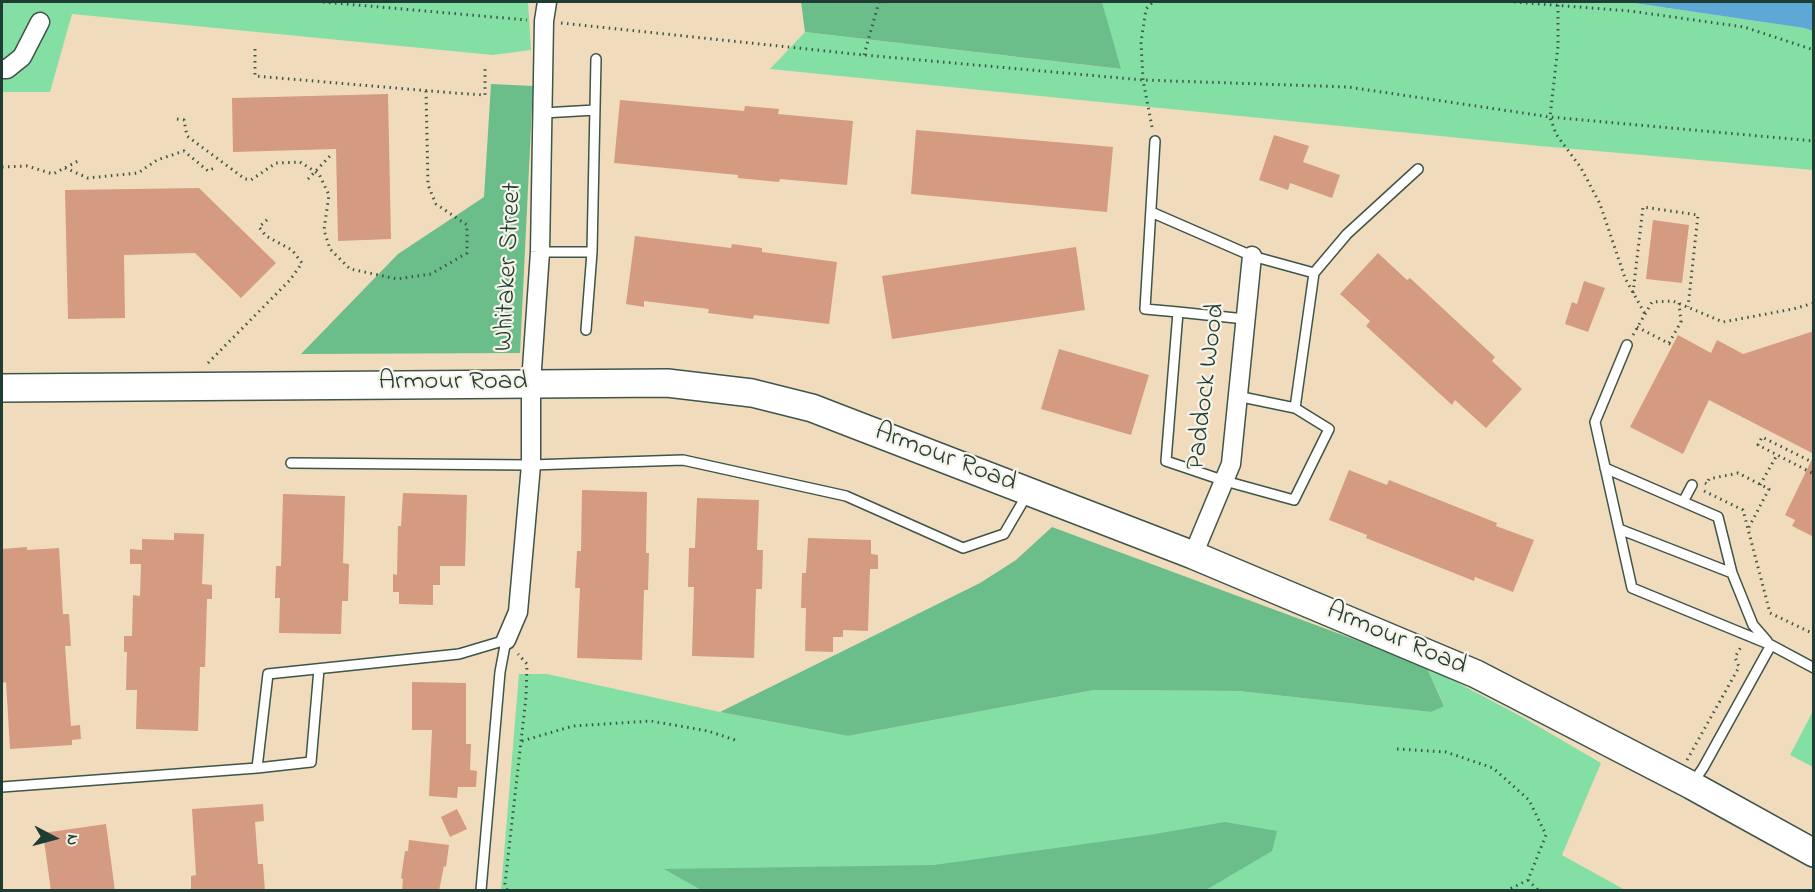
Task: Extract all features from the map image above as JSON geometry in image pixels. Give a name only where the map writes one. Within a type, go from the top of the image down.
[{"type":"main road","name":"Armour Road","points":[[2,388],[667,383],[752,393],[812,408],[1193,555],[1476,674],[1689,773],[1814,853]]},
{"type":"street","name":"Whitaker Street","points":[[506,640],[518,612],[531,465],[531,383],[540,252],[544,21],[547,2]]},
{"type":"street","points":[[2,69],[7,69],[22,57],[40,22]]},
{"type":"street","name":"Paddock Wood","points":[[1193,555],[1231,464],[1252,256]]},
{"type":"lane","points":[[586,330],[592,252],[596,59]]},
{"type":"lane","points":[[543,113],[595,110]]},
{"type":"lane","points":[[1155,141],[1145,309],[1245,320]]},
{"type":"lane","points":[[1295,408],[1314,273],[1347,234],[1418,169]]},
{"type":"lane","points":[[1151,212],[1252,256],[1314,273]]},
{"type":"lane","points":[[540,252],[592,252]]},
{"type":"lane","points":[[1178,312],[1166,461],[1225,481],[1294,500],[1329,429],[1295,408],[1238,396]]},
{"type":"lane","points":[[1627,345],[1595,422],[1632,588],[1771,645],[1814,668]]},
{"type":"lane","points":[[291,463],[531,465],[683,460],[846,496],[963,548],[1004,534],[1029,491]]},
{"type":"lane","points":[[1605,468],[1718,518],[1732,573],[1753,625],[1771,645]]},
{"type":"lane","points":[[1683,502],[1694,486]]},
{"type":"lane","points":[[1619,529],[1732,573]]},
{"type":"lane","points":[[257,768],[268,674],[459,654],[506,640],[500,672],[481,891]]},
{"type":"lane","points":[[1689,773],[1704,768],[1771,645]]},
{"type":"lane","points":[[2,787],[312,762],[319,669]]},
{"type":"path","points":[[323,2],[544,21],[864,56],[1143,80],[1348,87],[1550,117],[1814,141]]},
{"type":"path","points":[[864,56],[879,2]]},
{"type":"path","points":[[1153,2],[1146,9],[1141,42],[1143,80],[1155,141]]},
{"type":"path","points":[[1514,2],[1630,10],[1744,27],[1814,50]]},
{"type":"path","points":[[1558,5],[1558,46],[1550,117],[1556,134],[1581,168],[1600,204],[1624,278],[1645,314]]},
{"type":"path","points":[[255,49],[255,76],[485,95],[485,68]]},
{"type":"path","points":[[177,118],[184,120],[187,136],[245,179],[251,180],[276,163],[300,162],[320,174],[329,195],[324,230],[330,249],[350,269],[397,279],[431,274],[467,254],[467,225],[436,204],[428,186],[426,90]]},
{"type":"path","points":[[65,168],[88,178],[138,173],[157,160],[184,151],[208,171],[214,168]]},
{"type":"path","points":[[308,178],[330,156]]},
{"type":"path","points":[[2,167],[27,166],[53,174],[80,160]]},
{"type":"path","points":[[1633,293],[1642,207],[1698,215],[1688,307]]},
{"type":"path","points":[[203,369],[290,280],[302,263],[292,250],[266,237],[259,227],[268,219]]},
{"type":"path","points":[[1627,345],[1652,302],[1673,301],[1723,322],[1814,303]]},
{"type":"path","points":[[1637,327],[1671,344],[1681,322],[1679,303]]},
{"type":"path","points":[[1814,463],[1762,437],[1758,446],[1812,473],[1814,471]]},
{"type":"path","points":[[1760,485],[1777,455]]},
{"type":"path","points":[[1747,530],[1769,489],[1738,473],[1709,479],[1707,484],[1700,480],[1694,486],[1743,510],[1747,530],[1770,612],[1813,633]]},
{"type":"path","points":[[1753,625],[1762,606],[1768,604]]},
{"type":"path","points":[[1689,773],[1739,667],[1735,657],[1747,635]]},
{"type":"path","points":[[506,640],[527,664],[526,697],[507,891]]},
{"type":"path","points":[[522,741],[573,726],[651,721],[708,731],[738,741]]},
{"type":"path","points":[[1397,749],[1446,752],[1493,768],[1529,800],[1546,835],[1528,880],[1508,891]]},
{"type":"path","points":[[1528,880],[1538,891]]},
{"type":"green space","points":[[2,2],[528,2],[531,50],[493,55],[72,14],[50,92],[2,92]]},
{"type":"green space","points":[[801,2],[1102,2],[1121,69],[805,32]]},
{"type":"green space","points":[[1102,2],[1627,2],[1804,28],[1813,31],[1813,170],[1540,146],[770,69],[805,32],[1120,69]]},
{"type":"green space","points":[[491,84],[533,86],[520,353],[301,354],[398,254],[484,197]]},
{"type":"green space","points":[[1052,527],[1426,666],[1444,706],[1431,712],[1238,691],[1094,690],[848,736],[720,712],[980,583],[1016,560]]},
{"type":"green space","points":[[1426,666],[1524,718],[1601,763],[1562,855],[1625,890],[501,890],[519,674],[547,674],[720,712],[848,736],[1094,690],[1238,691],[1431,712],[1444,705]]},
{"type":"green space","points":[[1813,711],[1813,767],[1790,755]]},
{"type":"green space","points":[[1225,822],[1277,831],[1272,851],[1206,890],[701,890],[664,869],[934,865]]},
{"type":"water","points":[[1627,2],[1813,2],[1813,31],[1804,28]]},
{"type":"building","points":[[388,94],[391,239],[338,241],[336,149],[233,152],[232,98]]},
{"type":"building","points":[[620,100],[744,111],[745,106],[779,109],[778,114],[853,121],[847,185],[780,179],[779,182],[738,178],[738,175],[614,163]]},
{"type":"building","points":[[916,130],[1113,147],[1107,212],[911,194]]},
{"type":"building","points":[[1274,135],[1309,146],[1303,162],[1340,175],[1332,198],[1290,183],[1288,190],[1259,180]]},
{"type":"building","points":[[199,188],[276,263],[241,298],[195,253],[124,255],[125,318],[68,319],[65,190]]},
{"type":"building","points":[[1653,220],[1689,225],[1682,283],[1646,279]]},
{"type":"building","points":[[635,236],[731,248],[732,244],[762,248],[762,252],[837,262],[829,324],[754,315],[753,319],[708,313],[709,309],[644,301],[644,307],[626,304]]},
{"type":"building","points":[[1076,247],[1085,310],[892,339],[882,276]]},
{"type":"building","points":[[1378,253],[1407,280],[1410,278],[1495,357],[1492,361],[1522,389],[1486,428],[1455,400],[1452,405],[1366,326],[1370,321],[1340,294]]},
{"type":"building","points":[[1584,281],[1605,288],[1588,332],[1565,324],[1572,302],[1577,304]]},
{"type":"building","points":[[1814,331],[1814,454],[1709,400],[1683,454],[1630,427],[1678,335],[1711,353],[1717,340],[1743,354]]},
{"type":"building","points":[[1059,349],[1149,375],[1131,435],[1041,409]]},
{"type":"building","points":[[1814,455],[1814,537],[1792,526],[1795,520],[1785,515]]},
{"type":"building","points":[[1349,470],[1387,485],[1389,480],[1534,540],[1513,592],[1475,577],[1474,581],[1366,538],[1367,535],[1329,520]]},
{"type":"building","points":[[582,490],[647,492],[648,590],[644,590],[642,660],[577,658],[580,588],[575,588],[577,551],[581,551]]},
{"type":"building","points":[[403,493],[467,495],[465,566],[440,566],[440,585],[433,585],[433,605],[399,604],[399,592],[393,592],[393,574],[397,575],[398,526],[401,526]]},
{"type":"building","points":[[283,494],[345,496],[343,563],[349,564],[348,601],[342,601],[341,634],[279,633],[280,598],[275,598],[276,566],[281,566]]},
{"type":"building","points":[[697,498],[759,500],[757,550],[763,550],[762,589],[756,589],[754,658],[692,656],[694,587],[688,587],[689,548],[695,548]]},
{"type":"building","points":[[174,533],[204,534],[202,584],[212,585],[212,599],[207,599],[205,667],[200,667],[198,731],[136,729],[137,690],[126,690],[127,652],[124,652],[124,636],[132,636],[133,595],[140,596],[141,564],[130,564],[130,549],[142,550],[142,539],[174,540]]},
{"type":"building","points":[[808,538],[871,540],[871,554],[878,555],[878,569],[870,569],[868,631],[843,630],[843,637],[833,637],[833,652],[805,651],[806,608],[801,608],[802,573],[806,573]]},
{"type":"building","points":[[27,547],[27,550],[59,548],[63,614],[69,614],[71,646],[65,646],[71,726],[80,725],[81,739],[72,740],[72,745],[10,749],[6,682],[2,683],[2,549]]},
{"type":"building","points":[[412,682],[466,683],[466,744],[471,744],[470,770],[477,771],[476,787],[458,787],[457,798],[429,796],[432,730],[412,730]]},
{"type":"building","points":[[263,804],[264,821],[255,822],[258,864],[263,864],[265,891],[191,891],[191,876],[196,875],[192,809]]},
{"type":"building","points":[[457,809],[467,829],[450,837],[441,817]]},
{"type":"building","points":[[106,824],[115,891],[51,891],[43,833]]},
{"type":"building","points":[[409,840],[449,845],[439,891],[402,891],[403,879],[401,878]]}]
